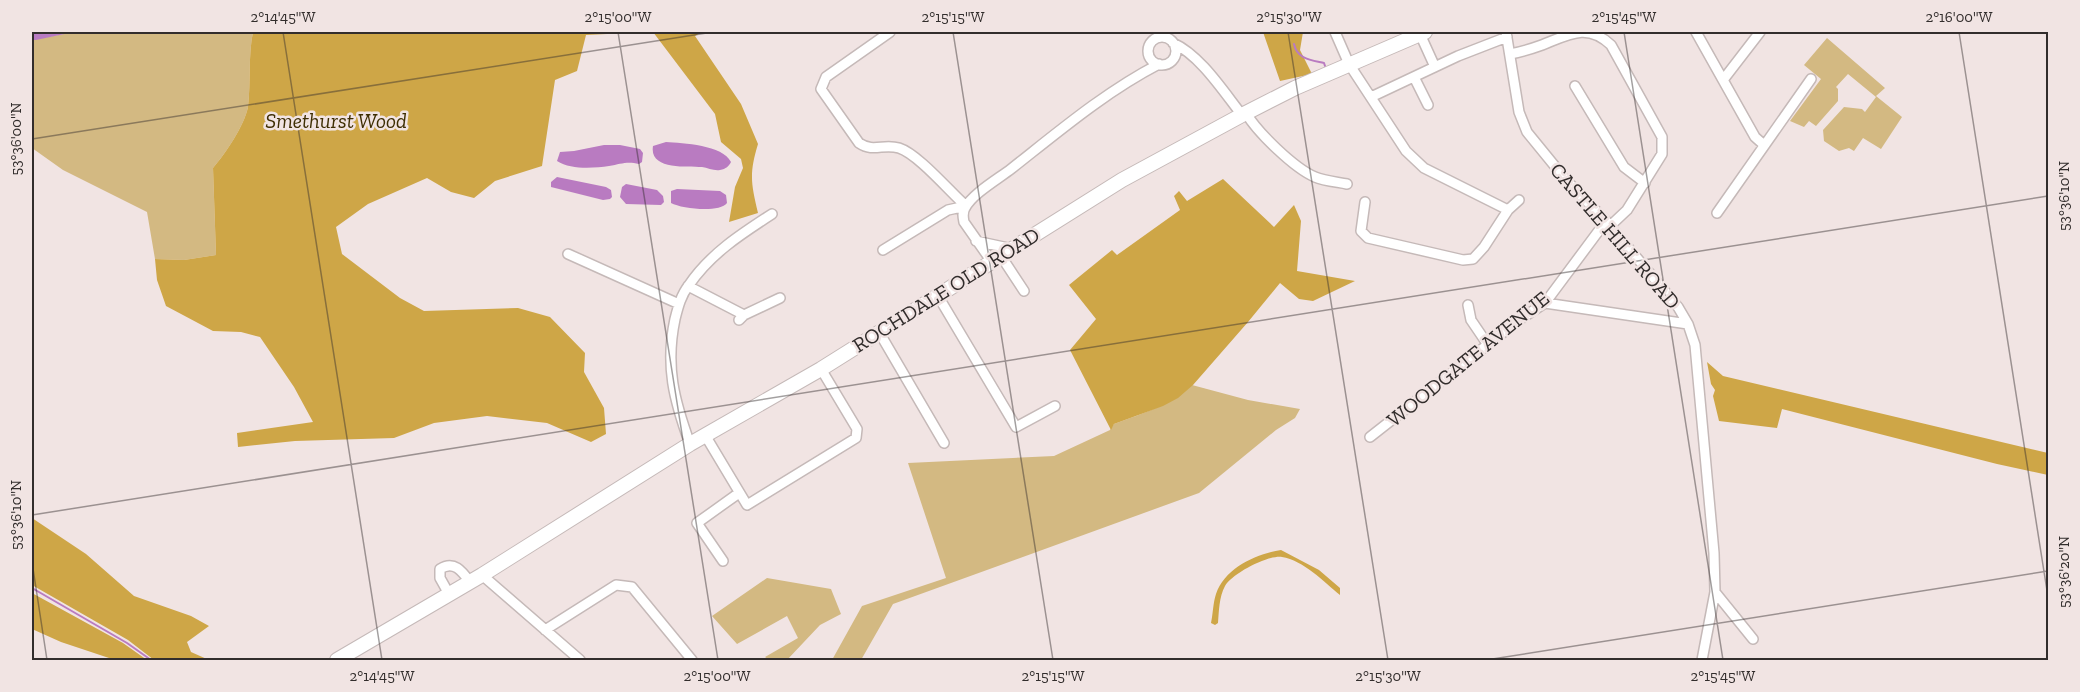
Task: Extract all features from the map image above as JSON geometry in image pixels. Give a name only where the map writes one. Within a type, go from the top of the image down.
[{"type":"main road","name":"ROCHDALE OLD ROAD","points":[[337,660],[476,578],[690,444],[821,369],[1122,180],[1244,114],[1349,64],[1423,33]]},
{"type":"street","points":[[890,32],[826,77],[821,89],[859,142],[866,148],[872,152],[892,146],[906,151],[966,206]]},
{"type":"street","points":[[1157,32],[1149,55],[1159,64]]},
{"type":"street","points":[[1335,32],[1349,64],[1406,151],[1424,168],[1508,210]]},
{"type":"street","name":"WOODGATE AVENUE","points":[[1370,437],[1545,303],[1608,224],[1627,210],[1662,154],[1662,137],[1611,45],[1605,39],[1585,32],[1575,32],[1510,54]]},
{"type":"street","points":[[1696,32],[1755,137],[1764,145]]},
{"type":"street","points":[[1723,80],[1760,32]]},
{"type":"street","points":[[1423,33],[1435,67]]},
{"type":"street","points":[[1371,97],[1507,34]]},
{"type":"street","name":"CASTLE HILL ROAD","points":[[1507,34],[1519,112],[1527,132],[1678,307],[1688,324],[1695,345],[1714,553],[1715,592],[1701,660]]},
{"type":"street","points":[[1152,42],[1161,37],[1170,38],[1192,53],[1251,122],[1297,167],[1316,178],[1347,184]]},
{"type":"street","points":[[1170,38],[1176,52],[1172,60]]},
{"type":"street","points":[[1024,291],[1002,256],[976,241],[964,222],[963,214],[966,206],[985,188],[1122,85],[1159,64],[1172,60],[1188,59],[1200,64]]},
{"type":"street","points":[[1413,77],[1426,93],[1428,105]]},
{"type":"street","points":[[1716,213],[1811,79]]},
{"type":"street","points":[[1575,86],[1624,167],[1645,183]]},
{"type":"street","points":[[1365,202],[1361,231],[1368,238],[1463,260],[1473,259],[1484,247],[1508,210],[1519,200]]},
{"type":"street","points":[[883,250],[948,210],[966,206]]},
{"type":"street","points":[[690,444],[680,415],[670,371],[671,340],[679,304],[688,286],[710,260],[731,241],[772,214]]},
{"type":"street","points":[[976,241],[1002,256]]},
{"type":"street","points":[[568,254],[679,304]]},
{"type":"street","points":[[688,286],[742,318],[780,297]]},
{"type":"street","points":[[938,296],[1016,427],[1055,406]]},
{"type":"street","points":[[1545,303],[1688,324]]},
{"type":"street","points":[[1468,304],[1471,320],[1488,345]]},
{"type":"street","points":[[879,332],[944,443]]},
{"type":"street","points":[[705,435],[747,506],[856,438],[857,429],[821,369]]},
{"type":"street","points":[[723,561],[697,523],[739,493]]},
{"type":"street","points":[[449,594],[440,578],[440,569],[449,565],[476,578],[545,630],[580,660]]},
{"type":"street","points":[[545,630],[616,585],[632,587],[692,660]]},
{"type":"street","points":[[1715,592],[1753,639]]},
{"type":"shaded area","points":[[32,32],[74,32],[32,40]]},
{"type":"shaded area","points":[[74,32],[253,32],[246,114],[234,139],[213,168],[216,255],[184,260],[155,259],[147,212],[63,170],[32,148],[32,40]]},
{"type":"shaded area","points":[[1827,38],[1885,88],[1876,96],[1902,117],[1881,149],[1863,138],[1854,151],[1849,148],[1839,151],[1824,141],[1823,130],[1844,107],[1862,109],[1865,112],[1876,97],[1848,74],[1836,87],[1838,101],[1816,126],[1809,121],[1804,127],[1790,121],[1821,79],[1804,65]]},
{"type":"shaded area","points":[[666,142],[711,148],[727,156],[731,162],[722,170],[663,163],[653,154],[653,146]]},
{"type":"shaded area","points":[[604,145],[640,149],[643,153],[642,162],[583,168],[557,161],[560,152]]},
{"type":"shaded area","points":[[557,177],[606,187],[611,190],[612,197],[603,200],[551,187],[551,182]]},
{"type":"shaded area","points":[[626,184],[657,190],[663,196],[664,202],[661,205],[626,204],[620,197],[622,187]]},
{"type":"shaded area","points":[[677,189],[720,191],[726,195],[727,203],[709,209],[676,205],[671,203],[671,191]]},
{"type":"shaded area","points":[[1192,385],[1248,400],[1300,409],[1295,418],[1276,430],[1199,493],[893,604],[861,660],[832,660],[862,606],[946,578],[908,463],[1054,456],[1110,430],[1114,424],[1165,404]]},
{"type":"shaded area","points":[[767,578],[831,589],[841,614],[820,625],[787,660],[769,660],[765,657],[798,638],[787,616],[737,644],[712,616]]},
{"type":"green space","name":"Smethurst Wood","points":[[253,32],[649,32],[586,35],[577,71],[555,80],[542,166],[495,181],[474,198],[451,192],[427,178],[368,204],[336,227],[342,254],[400,298],[424,311],[518,308],[550,317],[585,353],[584,372],[604,408],[606,434],[591,442],[547,423],[487,416],[434,423],[394,438],[295,441],[238,447],[237,433],[313,422],[294,387],[260,337],[241,332],[213,331],[166,306],[157,280],[155,259],[184,260],[216,255],[213,168],[234,139],[246,114]]},
{"type":"green space","points":[[653,32],[702,32],[695,36],[741,104],[758,144],[752,178],[758,213],[729,222],[735,187],[743,168],[741,159],[721,142],[715,114]]},
{"type":"green space","points":[[1263,32],[1303,32],[1300,50],[1312,74],[1280,81]]},
{"type":"green space","points":[[1223,179],[1274,227],[1294,205],[1301,221],[1297,271],[1355,281],[1313,301],[1299,299],[1280,283],[1193,385],[1178,398],[1114,424],[1111,430],[1070,350],[1096,319],[1069,285],[1112,250],[1117,255],[1180,210],[1174,196],[1179,191],[1187,201]]},
{"type":"green space","points":[[1707,362],[1723,376],[2048,453],[2048,475],[1782,409],[1777,428],[1719,421],[1713,396],[1715,390],[1711,384]]},
{"type":"green space","points":[[32,518],[86,554],[134,596],[191,616],[209,626],[187,642],[191,652],[209,660],[154,660],[128,640],[32,585]]},
{"type":"green space","points":[[1281,550],[1319,570],[1340,588],[1340,595],[1298,562],[1276,557],[1250,566],[1229,581],[1222,595],[1218,623],[1215,625],[1211,623],[1216,594],[1226,577],[1252,559]]},
{"type":"green space","points":[[32,593],[123,643],[147,660],[115,660],[61,642],[32,629]]},
{"type":"waterway","points":[[1294,44],[1301,56],[1324,63],[1325,66]]},
{"type":"waterway","points":[[32,588],[127,643],[151,660]]}]
